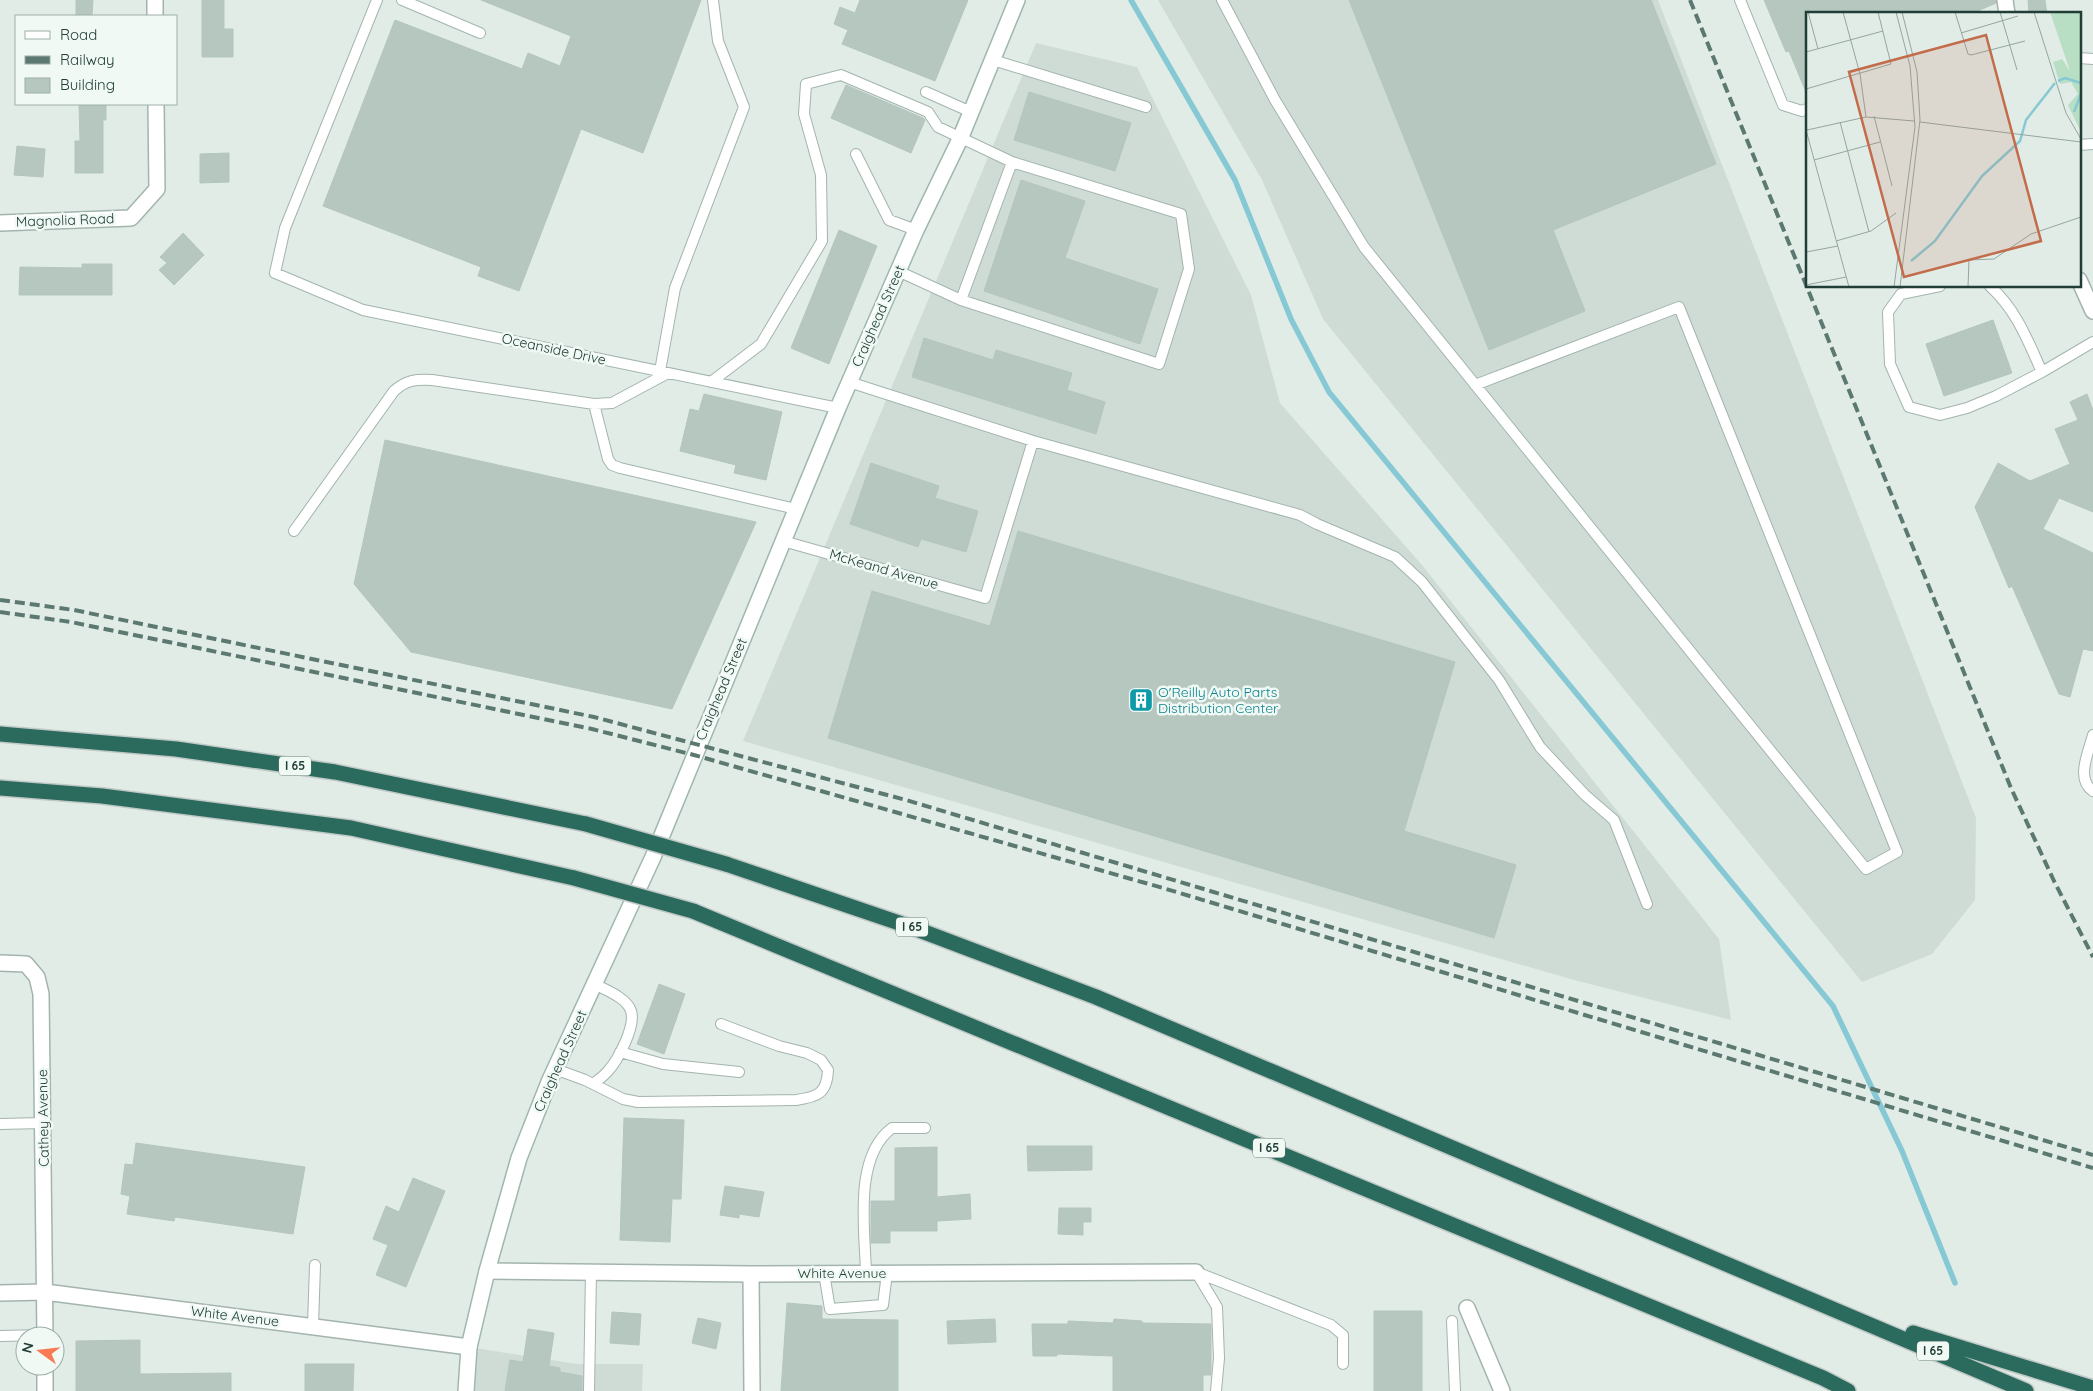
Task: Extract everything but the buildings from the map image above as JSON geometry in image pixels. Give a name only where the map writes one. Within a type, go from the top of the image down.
[{"type":"highway","name":"I 65","points":[[0,734],[176,749],[335,772],[586,824],[726,864],[911,927],[1096,997],[2026,1391]]},
{"type":"highway","name":"I 65","points":[[0,788],[102,796],[351,828],[574,878],[693,911],[1390,1197],[1805,1370],[1847,1390]]},
{"type":"highway","points":[[1840,1311],[2093,1388]]},
{"type":"street","points":[[155,0],[155,15]]},
{"type":"street","name":"Craighead Street","points":[[466,1391],[469,1346],[487,1271],[519,1158],[555,1069],[653,857],[698,744],[849,382],[916,230],[960,139],[1017,0]]},
{"type":"street","name":"Magnolia Road","points":[[0,223],[130,218],[156,189],[156,105]]},
{"type":"street","points":[[2080,282],[2093,312]]},
{"type":"street","name":"Cathey Avenue","points":[[5,964],[26,964],[37,978],[41,994],[45,1326]]},
{"type":"street","name":"White Avenue","points":[[487,1271],[752,1274],[1196,1272]]},
{"type":"street","points":[[752,1274],[752,1391]]},
{"type":"street","name":"White Avenue","points":[[0,1293],[45,1292],[469,1346]]},
{"type":"street","points":[[1467,1308],[1502,1391]]},
{"type":"street","points":[[45,1376],[45,1391]]},
{"type":"lane","name":"Oceanside Drive","points":[[377,0],[285,228],[275,272],[363,310],[838,408]]},
{"type":"lane","points":[[402,0],[480,33]]},
{"type":"lane","points":[[294,531],[394,391],[403,383],[414,379],[432,380],[594,404],[612,403],[664,372],[675,288],[744,107],[718,41],[713,0]]},
{"type":"lane","points":[[1222,0],[1275,100],[1364,246],[1475,385],[1866,870],[1897,852],[1679,307],[1475,385]]},
{"type":"lane","points":[[1740,0],[1783,105],[1802,111],[1806,109]]},
{"type":"lane","points":[[2080,58],[2093,59]]},
{"type":"lane","points":[[993,60],[1146,107]]},
{"type":"lane","points":[[711,382],[761,344],[822,241],[821,175],[804,114],[806,84],[841,75],[928,112],[938,127],[1012,162],[1181,214],[1189,269],[1159,364],[961,300],[898,271]]},
{"type":"lane","points":[[926,92],[971,112]]},
{"type":"lane","points":[[2080,145],[2093,144]]},
{"type":"lane","points":[[856,154],[889,220],[916,230]]},
{"type":"lane","points":[[961,300],[1012,162]]},
{"type":"lane","points":[[1930,288],[1901,294],[1888,312],[1890,364],[1909,407],[1940,415],[1967,408],[1996,396],[2042,372],[2093,342]]},
{"type":"lane","points":[[1992,288],[2005,300],[2022,327],[2042,372]]},
{"type":"lane","points":[[849,382],[1034,441],[1300,515],[1395,557],[1422,582],[1499,680],[1540,748],[1585,795],[1614,820],[1647,904]]},
{"type":"lane","points":[[594,404],[608,459],[612,465],[796,509]]},
{"type":"lane","name":"McKeand Avenue","points":[[783,541],[985,598],[1034,441]]},
{"type":"lane","points":[[2093,735],[2083,773],[2089,788],[2093,791]]},
{"type":"lane","points":[[593,1084],[608,1072],[633,1024],[631,1010],[617,996],[594,984]]},
{"type":"lane","points":[[555,1069],[638,1102],[796,1100],[814,1097],[819,1094],[828,1082],[828,1070],[821,1060],[807,1053],[779,1046],[721,1024]]},
{"type":"lane","points":[[620,1052],[662,1064],[739,1072]]},
{"type":"lane","points":[[0,1124],[43,1123]]},
{"type":"lane","points":[[866,1273],[864,1197],[870,1160],[877,1143],[892,1128],[925,1128]]},
{"type":"lane","points":[[313,1326],[315,1264]]},
{"type":"lane","points":[[589,1391],[591,1272]]},
{"type":"lane","points":[[1196,1272],[1331,1325],[1343,1335],[1343,1364]]},
{"type":"lane","points":[[1196,1272],[1217,1307],[1219,1358],[1216,1391]]},
{"type":"lane","points":[[824,1273],[830,1309],[883,1305],[887,1273]]},
{"type":"lane","points":[[1452,1321],[1455,1391]]},
{"type":"lane","points":[[0,1336],[15,1336]]},
{"type":"shaded area","points":[[1158,0],[1658,0],[1976,818],[1975,900],[1932,954],[1862,982],[1323,319],[1262,180]]},
{"type":"shaded area","points":[[1036,43],[1137,67],[1251,295],[1280,403],[1422,565],[1719,939],[1731,1020],[1574,980],[743,741]]},
{"type":"shaded area","points":[[469,1347],[577,1364],[643,1364],[642,1391],[466,1391]]},
{"type":"waterway","points":[[1131,0],[1235,180],[1291,319],[1329,392],[1833,1006],[1902,1151],[1955,1283]]},
{"type":"railway","points":[[1690,0],[1806,285]]},
{"type":"railway","points":[[1807,288],[2011,788],[2054,881],[2093,957]]},
{"type":"railway","points":[[0,600],[74,610],[594,717],[906,800],[2093,1155]]},
{"type":"railway","points":[[0,612],[71,622],[592,729],[694,755],[1163,888],[2093,1168]]},
{"type":"place","name":"O'Reilly Auto Parts Distribution Center","points":[[1141,700]]}]
